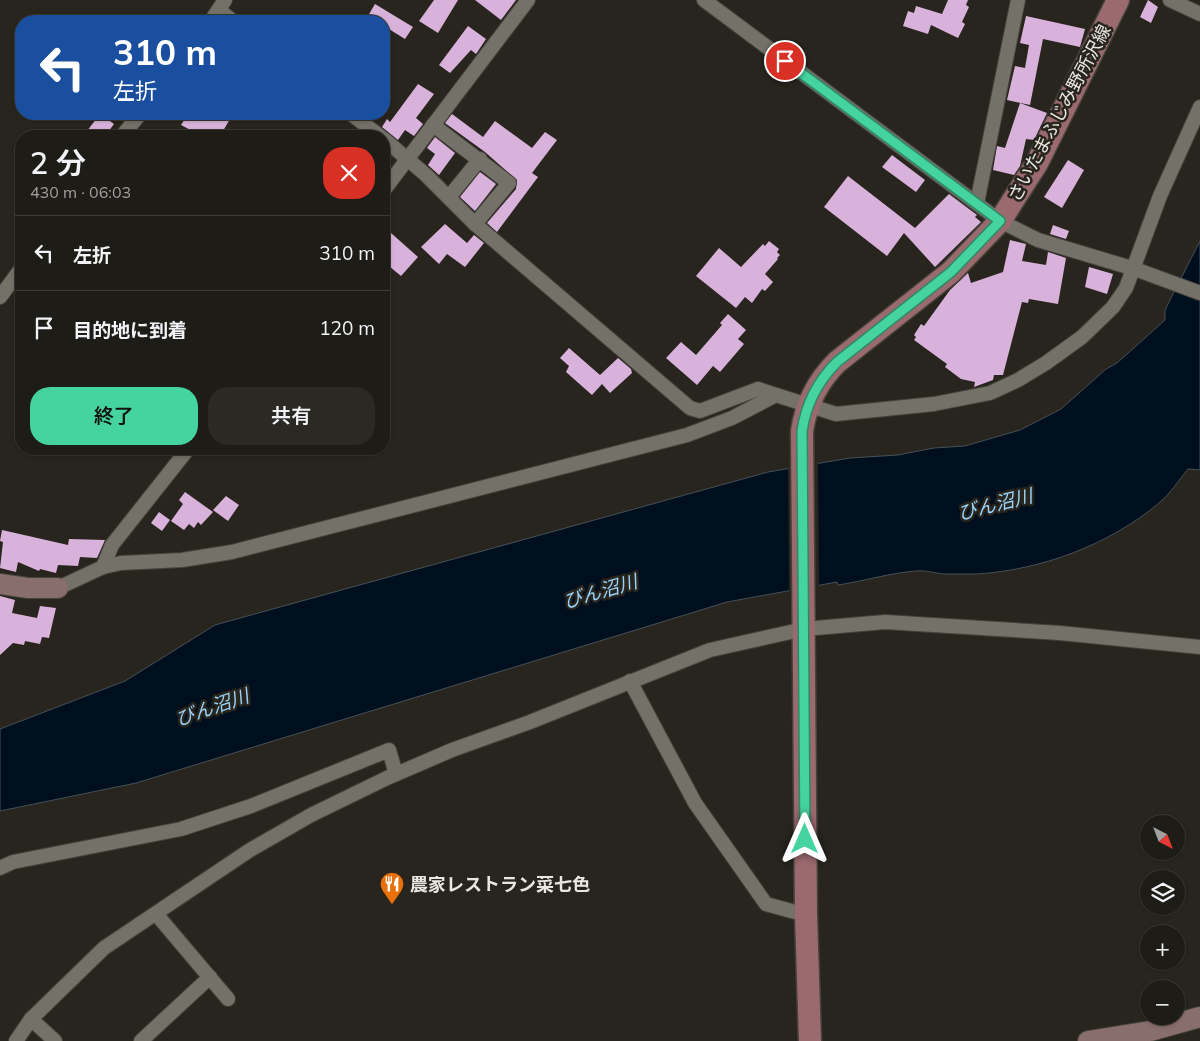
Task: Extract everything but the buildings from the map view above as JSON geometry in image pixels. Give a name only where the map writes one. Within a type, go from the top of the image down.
[{"type":"main road","name":"さいたまふじみ野所沢線","points":[[810,1041],[806,915],[802,431],[809,404],[822,379],[837,362],[951,272],[1000,221],[1037,163],[1118,0]]},
{"type":"street","points":[[390,182],[528,0]]},
{"type":"street","points":[[704,0],[1000,221],[1038,240],[1135,269],[1200,294]]},
{"type":"street","points":[[977,203],[1018,0]]},
{"type":"street","points":[[1170,0],[1200,14]]},
{"type":"street","points":[[390,144],[449,197],[475,224],[690,408],[700,410],[758,389],[836,414],[934,404],[990,393],[1046,363],[1082,337],[1113,306],[1126,288],[1135,269],[1160,196],[1200,107]]},
{"type":"street","points":[[127,130],[135,120]]},
{"type":"street","points":[[359,120],[372,130]]},
{"type":"street","points":[[433,124],[509,183],[475,224]]},
{"type":"street","points":[[449,197],[480,159]]},
{"type":"street","points":[[0,297],[15,277]]},
{"type":"street","points":[[0,584],[28,588],[58,588],[103,567],[138,561],[182,560],[232,552],[687,435],[732,418],[776,395]]},
{"type":"street","points":[[103,567],[112,545],[183,455]]},
{"type":"street","points":[[16,1041],[31,1019],[104,948],[157,915],[266,841],[311,815],[396,774],[452,750],[530,722],[710,650],[804,626],[885,622],[1060,633],[1200,647]]},
{"type":"street","points":[[630,682],[695,803],[766,904],[806,915]]},
{"type":"street","points":[[0,868],[13,862],[181,829],[251,806],[389,750],[396,774]]},
{"type":"street","points":[[157,915],[228,998]]},
{"type":"street","points":[[141,1041],[210,977]]},
{"type":"street","points":[[1088,1041],[1150,1036],[1200,1016]]},
{"type":"street","points":[[31,1019],[55,1041]]},
{"type":"water","name":"びん沼川","points":[[1200,241],[1200,470],[1188,469],[1159,503],[1139,518],[1096,543],[1050,561],[1001,572],[943,574],[926,571],[906,572],[838,585],[837,582],[727,602],[136,783],[0,811],[0,729],[125,681],[215,625],[768,472],[850,458],[898,455],[934,448],[965,446],[1020,430],[1061,409],[1165,320],[1165,310]]},
{"type":"pier","points":[[818,461],[819,589],[789,594],[788,466]]},
{"type":"place","name":"農家レストラン菜七色","points":[[392,905]]},
{"type":"route","points":[[785,61],[1000,221],[975,250],[951,272],[925,294],[847,352],[822,379],[806,411],[802,431],[805,839]]}]
